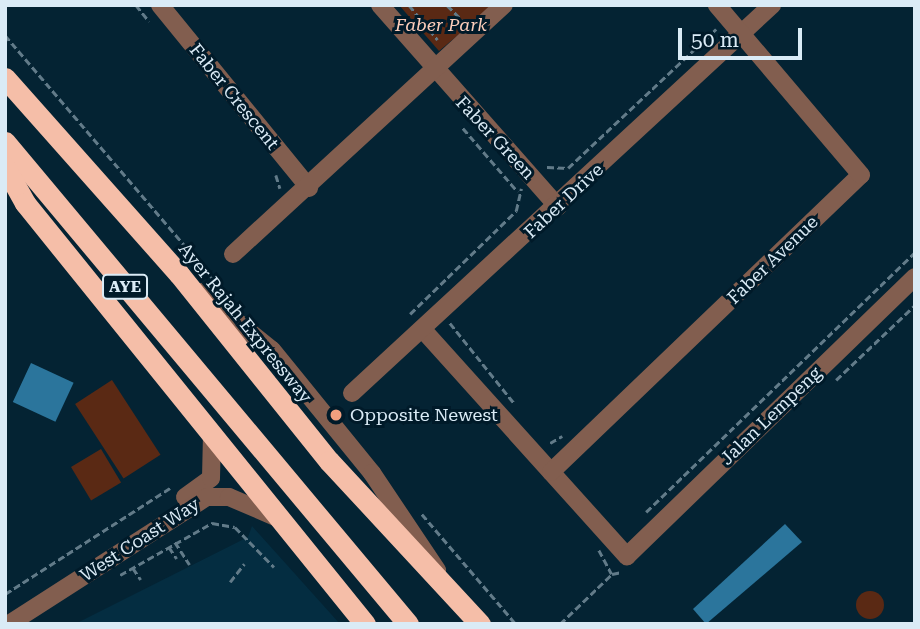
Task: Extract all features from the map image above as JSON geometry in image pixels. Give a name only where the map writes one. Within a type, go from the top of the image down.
[{"type":"highway","name":"Ayer Rajah Expressway","points":[[5,78],[179,274],[313,442],[481,624]]},
{"type":"highway","name":"AYE","points":[[5,142],[408,624]]},
{"type":"highway","points":[[5,167],[25,203],[365,624]]},
{"type":"street","name":"Faber Crescent","points":[[160,5],[309,188]]},
{"type":"street","name":"Faber Green","points":[[380,5],[558,207]]},
{"type":"street","points":[[233,254],[309,188],[504,5]]},
{"type":"street","points":[[717,5],[743,34]]},
{"type":"street","name":"Faber Drive","points":[[352,393],[425,332],[772,5]]},
{"type":"street","name":"Faber Avenue","points":[[551,472],[861,175],[743,34]]},
{"type":"street","name":"Jalan Lempeng","points":[[551,472],[627,556],[915,277]]},
{"type":"street","points":[[425,332],[551,472]]},
{"type":"street","name":"West Coast Way","points":[[9,624],[30,612],[91,564],[208,482],[212,434]]},
{"type":"street","name":"West Coast Way","points":[[91,564],[213,495],[278,519]]},
{"type":"street","name":"West Coast Way","points":[[5,612],[30,612]]},
{"type":"path","points":[[409,5],[444,48]]},
{"type":"path","points":[[447,5],[469,27]]},
{"type":"path","points":[[5,35],[223,290]]},
{"type":"path","points":[[455,118],[518,192]]},
{"type":"path","points":[[639,519],[915,252]]},
{"type":"path","points":[[548,443],[570,429]]},
{"type":"path","points":[[5,594],[178,483]]},
{"type":"path","points":[[418,510],[516,624]]},
{"type":"path","points":[[190,565],[175,542],[212,523],[234,527],[274,567]]},
{"type":"path","points":[[169,547],[177,559]]},
{"type":"path","points":[[230,582],[244,564]]},
{"type":"path","points":[[133,567],[141,580]]},
{"type":"path","points":[[560,624],[612,574]]},
{"type":"shaded area","points":[[252,526],[340,624],[75,624],[248,537]]},
{"type":"green space","name":"Faber Park","points":[[399,5],[494,5],[439,51]]},
{"type":"green space","points":[[112,380],[160,455],[124,479],[75,404]]},
{"type":"green space","points":[[101,449],[121,482],[91,500],[71,467]]},
{"type":"green space","points":[[870,591],[880,595],[884,605],[880,615],[870,619],[860,615],[856,605],[860,595]]},
{"type":"water","points":[[31,363],[74,383],[55,422],[13,402]]},
{"type":"water","points":[[785,524],[802,542],[706,624],[693,609]]},
{"type":"place","name":"Opposite Newest","points":[[336,415]]}]
